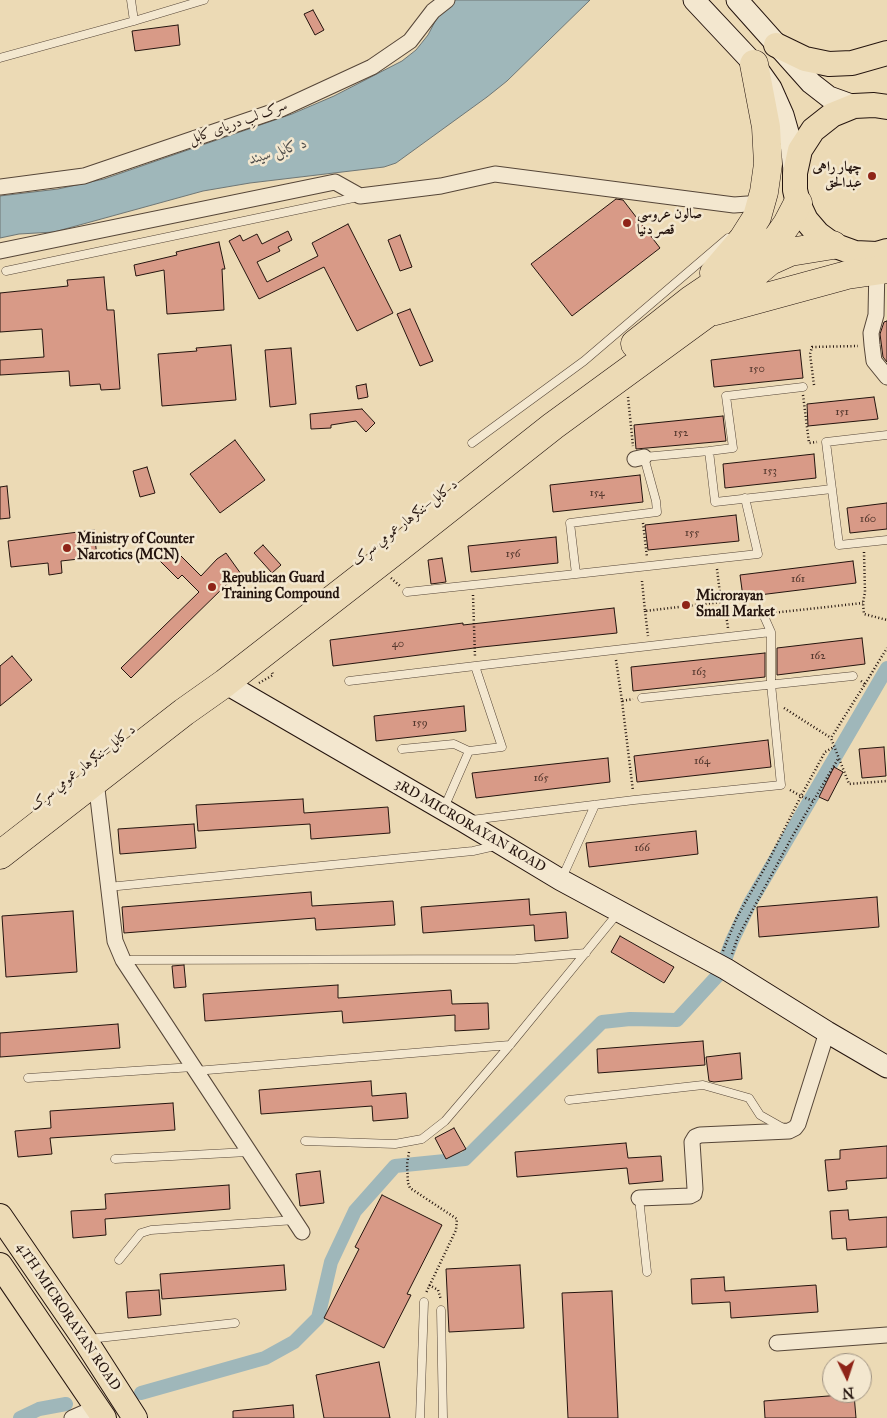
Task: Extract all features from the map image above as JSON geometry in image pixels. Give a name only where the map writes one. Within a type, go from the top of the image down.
[{"type":"highway","points":[[701,306],[757,217],[754,207],[768,164],[766,127],[754,64]]},
{"type":"highway","name":"د کابل–ننګرهار عمومي سړک","points":[[0,855],[184,712],[225,683],[553,426],[701,306],[778,237],[798,203]]},
{"type":"highway","points":[[701,306],[770,261],[790,252],[833,245]]},
{"type":"highway","points":[[701,306],[816,283],[882,261]]},
{"type":"highway","name":"د کابل–ننګرهار عمومي سړک","points":[[0,832],[136,726],[210,673],[305,600],[701,306]]},
{"type":"main road","points":[[776,45],[805,59],[829,64],[852,63],[887,53]]},
{"type":"main road","points":[[876,103],[832,115],[813,130],[800,150],[794,173],[798,203],[806,220],[818,234],[833,245],[882,261]]},
{"type":"main road","name":"4TH MICRORAYAN ROAD","points":[[0,1216],[85,1340],[135,1418]]},
{"type":"main road","name":"4TH MICRORAYAN ROAD","points":[[0,1265],[100,1413]]},
{"type":"street","name":"سرک لبِ دریای کابل","points":[[0,187],[84,176],[281,109],[372,67],[410,40],[433,11],[447,0]]},
{"type":"street","points":[[694,0],[754,64],[771,88],[783,115],[791,143],[794,173]]},
{"type":"street","points":[[737,0],[811,83],[829,97],[876,103]]},
{"type":"street","points":[[0,251],[334,182],[360,196],[441,186],[495,174],[754,207]]},
{"type":"street","points":[[882,261],[882,314],[872,333],[872,345],[874,361],[887,377]]},
{"type":"street","name":"3RD MICRORAYAN ROAD","points":[[225,683],[561,880],[722,967],[887,1067]]},
{"type":"street","points":[[96,781],[115,941],[122,960],[299,1226]]},
{"type":"street","points":[[639,1198],[690,1196],[694,1194],[692,1142],[695,1137],[700,1135],[789,1131],[798,1124],[827,1032]]},
{"type":"street","points":[[777,1343],[887,1336]]},
{"type":"street","points":[[72,1418],[100,1413]]},
{"type":"lane","points":[[131,0],[134,21]]},
{"type":"lane","points":[[0,58],[204,0]]},
{"type":"lane","points":[[6,271],[360,196]]},
{"type":"lane","points":[[472,443],[584,361],[732,234]]},
{"type":"lane","points":[[576,574],[570,523],[657,512],[656,501],[640,458],[732,448],[726,396],[803,387]]},
{"type":"lane","points":[[887,435],[826,442],[839,545],[887,540]]},
{"type":"lane","points":[[709,451],[715,502],[832,489]]},
{"type":"lane","points":[[407,592],[758,554],[745,498]]},
{"type":"lane","points":[[463,821],[634,800],[781,786],[771,684],[771,632],[763,614]]},
{"type":"lane","points":[[349,681],[771,632]]},
{"type":"lane","points":[[402,749],[454,744],[469,751],[502,747],[475,666]]},
{"type":"lane","points":[[642,698],[853,676]]},
{"type":"lane","points":[[443,810],[469,751]]},
{"type":"lane","points":[[561,880],[595,805]]},
{"type":"lane","points":[[108,887],[473,851],[502,844]]},
{"type":"lane","points":[[305,1141],[395,1144],[422,1139],[445,1121],[510,1045],[619,911]]},
{"type":"lane","points":[[122,960],[516,959],[586,953]]},
{"type":"lane","points":[[28,1078],[194,1069],[510,1045]]},
{"type":"lane","points":[[569,1100],[703,1085],[748,1098],[760,1116],[789,1131]]},
{"type":"lane","points":[[115,1159],[248,1152]]},
{"type":"lane","points":[[639,1198],[647,1272]]},
{"type":"lane","points":[[119,1260],[141,1233],[151,1230],[299,1226]]},
{"type":"lane","points":[[420,1418],[424,1302]]},
{"type":"lane","points":[[441,1310],[443,1418]]},
{"type":"lane","points":[[85,1340],[235,1323]]},
{"type":"path","points":[[826,442],[809,443],[803,387],[814,386],[810,354],[812,347],[872,345]]},
{"type":"path","points":[[627,390],[631,418],[631,439],[640,458]]},
{"type":"path","points":[[642,514],[648,566]]},
{"type":"path","points":[[864,542],[864,614],[887,620]]},
{"type":"path","points":[[716,558],[721,602],[725,608],[729,637]]},
{"type":"path","points":[[390,577],[407,592]]},
{"type":"path","points":[[642,581],[650,646]]},
{"type":"path","points":[[473,584],[475,666]]},
{"type":"path","points":[[645,611],[721,602]]},
{"type":"path","points":[[763,614],[863,603]]},
{"type":"path","points":[[831,738],[887,648]]},
{"type":"path","points":[[615,650],[634,800]]},
{"type":"path","points":[[853,676],[865,684]]},
{"type":"path","points":[[622,701],[642,698]]},
{"type":"path","points":[[773,702],[831,738],[849,784],[887,782]]},
{"type":"path","points":[[722,967],[728,937],[736,919],[825,752],[834,747]]},
{"type":"path","points":[[722,967],[838,759]]},
{"type":"path","points":[[781,786],[813,801]]},
{"type":"path","points":[[407,1164],[410,1188],[457,1219],[456,1230],[429,1285],[424,1302]]},
{"type":"path","points":[[429,1285],[438,1290],[441,1310]]},
{"type":"water","name":"د کابل سيند","points":[[453,0],[590,0],[507,81],[396,163],[384,167],[250,183],[203,191],[54,232],[19,234],[0,238],[0,196],[58,189],[104,179],[292,114],[334,96],[402,61],[416,50],[428,35],[440,12]]},
{"type":"building","points":[[313,10],[324,30],[315,35],[304,14]]},
{"type":"building","points":[[178,25],[180,45],[135,51],[132,31]]},
{"type":"building","points":[[616,199],[623,200],[660,248],[572,316],[531,264]]},
{"type":"building","points":[[348,224],[393,313],[357,331],[324,267],[259,299],[229,241],[240,235],[243,241],[257,234],[262,244],[288,231],[292,240],[278,247],[280,251],[257,262],[267,282],[318,256],[312,243]]},
{"type":"building","points":[[400,235],[412,267],[400,271],[388,240]]},
{"type":"building","points":[[219,242],[225,269],[222,269],[224,310],[167,314],[164,270],[136,276],[134,265],[177,255],[176,252]]},
{"type":"building","points":[[104,277],[107,310],[114,310],[120,389],[101,390],[100,384],[70,386],[69,371],[0,375],[0,360],[44,357],[42,329],[0,332],[0,293],[68,286],[67,280]]},
{"type":"building","points":[[410,309],[433,361],[420,366],[397,314]]},
{"type":"building","points":[[887,321],[887,362],[883,357],[880,334],[884,322]]},
{"type":"building","points":[[231,345],[236,400],[162,406],[158,354],[197,351],[196,348]]},
{"type":"building","points":[[291,348],[296,404],[270,407],[265,350]]},
{"type":"building","points":[[800,350],[803,378],[714,387],[711,360]]},
{"type":"building","points":[[366,384],[368,397],[358,399],[356,386]]},
{"type":"building","points":[[874,397],[878,419],[808,426],[807,404]]},
{"type":"building","points":[[362,409],[375,423],[366,432],[356,421],[331,425],[331,428],[311,429],[310,414]]},
{"type":"building","points":[[723,416],[726,441],[636,449],[634,425]]},
{"type":"building","points":[[235,440],[265,480],[220,513],[190,474]]},
{"type":"building","points":[[814,454],[816,478],[725,488],[723,464]]},
{"type":"building","points":[[147,467],[155,493],[140,497],[133,471]]},
{"type":"building","points":[[640,475],[643,502],[553,512],[550,485]]},
{"type":"building","points":[[7,486],[10,518],[0,519],[0,487]]},
{"type":"building","points":[[887,503],[887,529],[850,533],[847,508]]},
{"type":"building","points":[[736,515],[739,541],[648,550],[645,525]]},
{"type":"building","points":[[94,530],[97,557],[61,561],[62,573],[49,575],[48,563],[11,567],[8,541]]},
{"type":"building","points":[[556,537],[558,563],[471,572],[468,546]]},
{"type":"building","points":[[263,545],[281,565],[272,573],[254,553]]},
{"type":"building","points":[[172,547],[201,576],[217,559],[226,553],[241,574],[226,585],[131,678],[121,668],[199,592],[182,575],[178,579],[159,560]]},
{"type":"building","points":[[442,558],[446,582],[431,584],[428,560]]},
{"type":"building","points":[[853,561],[856,583],[743,597],[740,575]]},
{"type":"building","points":[[614,608],[617,633],[482,647],[333,666],[330,640],[463,623],[463,625]]},
{"type":"building","points":[[862,638],[865,664],[777,675],[777,648]]},
{"type":"building","points":[[765,653],[765,677],[633,691],[631,667]]},
{"type":"building","points":[[12,656],[32,680],[0,706],[0,666]]},
{"type":"building","points":[[464,706],[466,731],[376,741],[374,716]]},
{"type":"building","points":[[768,740],[771,767],[637,782],[634,756]]},
{"type":"building","points":[[884,747],[886,776],[862,778],[859,749]]},
{"type":"building","points":[[608,758],[610,782],[476,798],[472,773]]},
{"type":"building","points":[[834,767],[843,772],[828,801],[819,797]]},
{"type":"building","points":[[303,799],[304,813],[388,807],[390,833],[311,839],[310,824],[198,831],[196,805]]},
{"type":"building","points":[[194,824],[196,848],[120,854],[118,829]]},
{"type":"building","points":[[696,831],[698,854],[589,867],[586,843]]},
{"type":"building","points":[[311,892],[312,906],[393,901],[395,925],[316,930],[315,918],[124,933],[122,907]]},
{"type":"building","points":[[877,897],[879,927],[759,937],[757,907]]},
{"type":"building","points":[[529,899],[530,915],[566,912],[568,938],[535,941],[534,925],[423,933],[421,907]]},
{"type":"building","points":[[73,911],[77,972],[6,977],[2,916]]},
{"type":"building","points":[[620,936],[674,967],[664,983],[611,952]]},
{"type":"building","points":[[184,965],[186,987],[174,988],[172,966]]},
{"type":"building","points":[[338,985],[338,998],[451,990],[452,1004],[488,1003],[489,1029],[455,1031],[455,1015],[343,1023],[342,1011],[205,1021],[203,994]]},
{"type":"building","points":[[118,1024],[120,1048],[0,1057],[0,1033]]},
{"type":"building","points":[[703,1041],[705,1065],[598,1073],[597,1049]]},
{"type":"building","points":[[740,1053],[742,1079],[709,1081],[706,1057]]},
{"type":"building","points":[[371,1081],[372,1096],[406,1093],[408,1118],[373,1121],[372,1106],[261,1114],[259,1090]]},
{"type":"building","points":[[173,1103],[175,1130],[50,1138],[52,1154],[18,1157],[15,1131],[51,1128],[50,1111]]},
{"type":"building","points":[[454,1128],[466,1149],[446,1159],[435,1138]]},
{"type":"building","points":[[626,1143],[628,1158],[661,1156],[663,1181],[629,1184],[627,1168],[517,1177],[515,1152]]},
{"type":"building","points":[[887,1146],[887,1178],[846,1181],[847,1189],[828,1191],[825,1160],[840,1159],[840,1150]]},
{"type":"building","points":[[320,1171],[324,1203],[300,1206],[296,1174]]},
{"type":"building","points":[[229,1185],[230,1209],[105,1219],[106,1235],[73,1238],[71,1211],[106,1209],[105,1194]]},
{"type":"building","points":[[382,1195],[442,1225],[407,1294],[411,1295],[384,1348],[324,1318],[359,1249],[355,1247]]},
{"type":"building","points":[[848,1210],[849,1220],[887,1217],[887,1247],[847,1250],[846,1238],[832,1239],[830,1211]]},
{"type":"building","points":[[284,1265],[286,1290],[162,1299],[160,1274]]},
{"type":"building","points":[[520,1265],[524,1328],[449,1332],[446,1269]]},
{"type":"building","points":[[724,1277],[725,1291],[816,1285],[818,1312],[731,1318],[730,1302],[692,1304],[691,1279]]},
{"type":"building","points":[[159,1290],[161,1315],[128,1318],[126,1292]]},
{"type":"building","points":[[612,1291],[618,1418],[568,1418],[562,1293]]},
{"type":"building","points":[[379,1362],[390,1418],[324,1418],[316,1375]]},
{"type":"building","points":[[822,1396],[822,1403],[855,1403],[856,1418],[765,1418],[764,1401]]},
{"type":"building","points":[[293,1405],[294,1418],[233,1418],[233,1411]]},
{"type":"waterway","points":[[141,1393],[265,1358],[294,1342],[318,1318],[331,1262],[355,1211],[395,1166],[465,1159],[602,1022],[630,1019],[677,1020],[720,973],[732,941],[750,903],[887,668]]},
{"type":"waterway","points":[[20,1418],[39,1409],[66,1404]]},
{"type":"place","name":"چهار راهی عبدالحق","points":[[872,176]]},
{"type":"place","name":"صالون عروسی قصر دنیا","points":[[627,223]]},
{"type":"place","name":"Ministry of Counter Narcotics (MCN)","points":[[67,548]]},
{"type":"place","name":"Republican Guard Training Compound","points":[[212,587]]},
{"type":"place","name":"Microrayan Small Market","points":[[686,605]]}]
